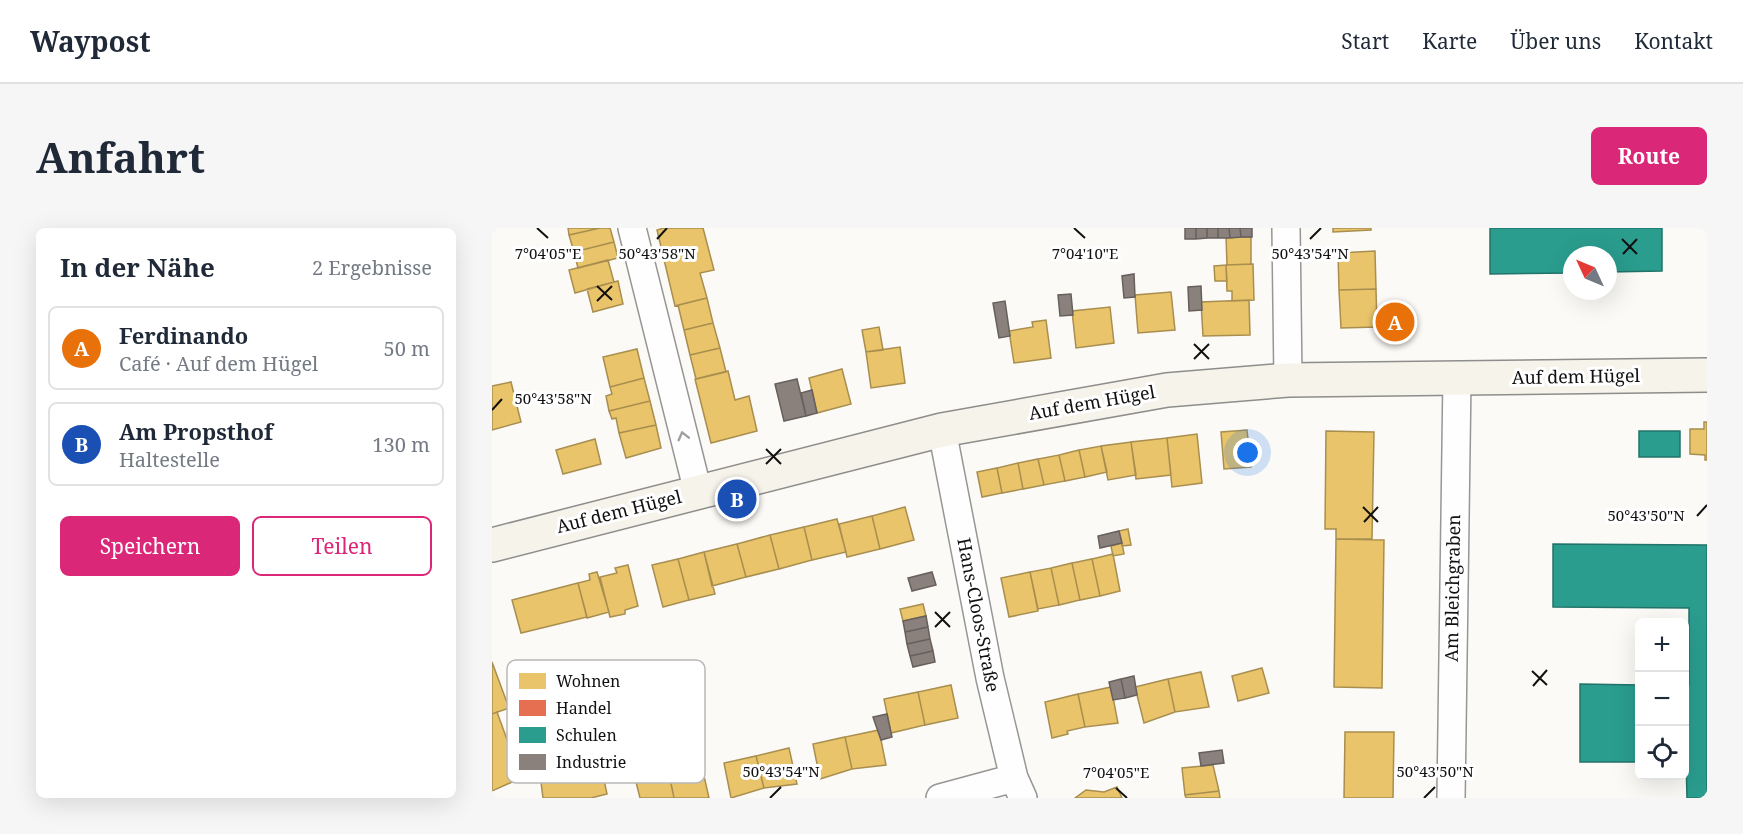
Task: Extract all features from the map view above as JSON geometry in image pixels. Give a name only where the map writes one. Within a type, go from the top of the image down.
[{"type":"street","points":[[632,228],[698,492]]},
{"type":"street","points":[[1286,228],[1288,380]]},
{"type":"street","name":"Auf dem Hügel","points":[[492,544],[942,430],[1167,390],[1288,380],[1707,375]]},
{"type":"street","name":"Am Bleichgraben","points":[[1451,798],[1457,378]]},
{"type":"street","name":"Hans-Cloos-Straße","points":[[942,430],[990,678],[1019,788]]},
{"type":"street","points":[[940,798],[1019,788]]},
{"type":"building: Wohnen","points":[[568,228],[600,228],[569,235]]},
{"type":"building: Wohnen","points":[[610,228],[614,242],[574,252],[569,235]]},
{"type":"building: Wohnen","points":[[703,228],[714,270],[700,273],[707,298],[675,306],[657,230]]},
{"type":"building: Wohnen","points":[[1333,228],[1371,228],[1371,230],[1333,232]]},
{"type":"building: Wohnen","points":[[1226,237],[1251,237],[1251,264],[1227,265]]},
{"type":"building: Wohnen","points":[[614,242],[618,258],[578,268],[574,252]]},
{"type":"building: Wohnen","points":[[1375,251],[1376,289],[1339,290],[1338,253]]},
{"type":"building: Wohnen","points":[[608,260],[614,282],[575,293],[569,270]]},
{"type":"building: Wohnen","points":[[1253,264],[1254,300],[1232,301],[1232,291],[1227,291],[1226,265]]},
{"type":"building: Wohnen","points":[[1226,265],[1227,281],[1215,281],[1214,266]]},
{"type":"building: Wohnen","points":[[618,281],[623,304],[593,312],[587,289]]},
{"type":"building: Wohnen","points":[[1376,289],[1377,327],[1341,328],[1339,290]]},
{"type":"building: Wohnen","points":[[1171,292],[1175,330],[1138,333],[1135,295]]},
{"type":"building: Wohnen","points":[[707,298],[713,323],[684,330],[678,305]]},
{"type":"building: Wohnen","points":[[1249,300],[1250,335],[1203,336],[1201,302]]},
{"type":"building: Wohnen","points":[[1110,307],[1114,343],[1076,348],[1072,311]]},
{"type":"building: Wohnen","points":[[1046,320],[1051,358],[1014,363],[1009,331],[1033,327],[1032,322]]},
{"type":"building: Wohnen","points":[[713,323],[720,348],[690,355],[684,330]]},
{"type":"building: Wohnen","points":[[879,327],[883,350],[866,352],[862,330]]},
{"type":"building: Wohnen","points":[[900,347],[905,383],[871,388],[866,352]]},
{"type":"building: Wohnen","points":[[720,348],[726,372],[696,379],[690,355]]},
{"type":"building: Wohnen","points":[[637,349],[644,378],[610,387],[603,357]]},
{"type":"building: Wohnen","points":[[842,369],[851,404],[817,413],[809,378]]},
{"type":"building: Wohnen","points":[[728,371],[735,400],[749,396],[757,431],[711,443],[695,379]]},
{"type":"building: Wohnen","points":[[644,378],[650,401],[609,411],[606,396],[612,394],[610,387]]},
{"type":"building: Wohnen","points":[[511,382],[521,422],[492,430],[492,386]]},
{"type":"building: Wohnen","points":[[650,401],[656,425],[619,433],[616,418],[612,419],[609,411]]},
{"type":"building: Wohnen","points":[[1704,422],[1707,422],[1707,460],[1705,460],[1705,455],[1690,454],[1690,429],[1704,429]]},
{"type":"building: Wohnen","points":[[656,425],[661,448],[626,458],[619,433]]},
{"type":"building: Wohnen","points":[[1247,430],[1251,467],[1224,469],[1221,432]]},
{"type":"building: Wohnen","points":[[1326,431],[1374,432],[1372,539],[1336,539],[1336,529],[1325,529]]},
{"type":"building: Wohnen","points":[[1197,434],[1202,483],[1172,487],[1167,438]]},
{"type":"building: Wohnen","points":[[1167,438],[1171,475],[1136,479],[1131,442]]},
{"type":"building: Wohnen","points":[[595,439],[601,464],[563,474],[556,450]]},
{"type":"building: Wohnen","points":[[1131,442],[1136,475],[1108,480],[1101,446]]},
{"type":"building: Wohnen","points":[[1101,446],[1107,472],[1085,477],[1079,450]]},
{"type":"building: Wohnen","points":[[1079,450],[1085,477],[1065,481],[1059,455]]},
{"type":"building: Wohnen","points":[[1059,455],[1065,481],[1044,485],[1038,459]]},
{"type":"building: Wohnen","points":[[1038,459],[1044,485],[1023,489],[1018,463]]},
{"type":"building: Wohnen","points":[[1018,463],[1023,489],[1002,493],[997,468]]},
{"type":"building: Wohnen","points":[[997,468],[1002,493],[982,497],[977,472]]},
{"type":"building: Wohnen","points":[[905,507],[914,540],[880,549],[872,516]]},
{"type":"building: Wohnen","points":[[872,516],[880,549],[847,557],[839,524]]},
{"type":"building: Wohnen","points":[[837,519],[846,552],[812,560],[804,527]]},
{"type":"building: Wohnen","points":[[804,527],[812,560],[779,569],[770,535]]},
{"type":"building: Wohnen","points":[[1128,529],[1131,545],[1122,546],[1119,531]]},
{"type":"building: Wohnen","points":[[770,535],[779,569],[746,577],[737,544]]},
{"type":"building: Wohnen","points":[[1336,539],[1384,540],[1382,688],[1334,687]]},
{"type":"building: Wohnen","points":[[1122,543],[1124,554],[1113,556],[1111,546]]},
{"type":"building: Wohnen","points":[[737,544],[746,577],[712,586],[704,552]]},
{"type":"building: Wohnen","points":[[704,552],[715,594],[689,600],[678,559]]},
{"type":"building: Wohnen","points":[[1113,554],[1120,591],[1100,596],[1092,559]]},
{"type":"building: Wohnen","points":[[678,559],[689,600],[663,607],[652,565]]},
{"type":"building: Wohnen","points":[[1092,559],[1100,596],[1080,600],[1072,563]]},
{"type":"building: Wohnen","points":[[1072,563],[1080,600],[1059,605],[1051,568]]},
{"type":"building: Wohnen","points":[[628,565],[638,606],[625,610],[625,614],[610,617],[600,577],[617,573],[615,568]]},
{"type":"building: Wohnen","points":[[1051,568],[1059,605],[1038,609],[1030,572]]},
{"type":"building: Wohnen","points":[[597,572],[609,612],[587,618],[578,583],[590,580],[589,574]]},
{"type":"building: Wohnen","points":[[1030,572],[1038,611],[1009,617],[1001,578]]},
{"type":"building: Wohnen","points":[[578,583],[587,617],[521,633],[512,600]]},
{"type":"building: Wohnen","points":[[923,604],[926,616],[903,621],[900,609]]},
{"type":"building: Wohnen","points":[[492,662],[507,703],[507,709],[492,714]]},
{"type":"building: Wohnen","points":[[1262,668],[1269,693],[1238,701],[1232,676]]},
{"type":"building: Wohnen","points":[[1201,672],[1209,707],[1175,712],[1168,679]]},
{"type":"building: Wohnen","points":[[1168,679],[1175,712],[1144,723],[1135,687]]},
{"type":"building: Wohnen","points":[[951,685],[958,718],[925,725],[918,692]]},
{"type":"building: Wohnen","points":[[1111,687],[1118,723],[1085,727],[1078,694]]},
{"type":"building: Wohnen","points":[[918,692],[925,725],[891,733],[884,699]]},
{"type":"building: Wohnen","points":[[1078,694],[1085,727],[1067,731],[1068,734],[1052,738],[1045,702]]},
{"type":"building: Wohnen","points":[[497,712],[507,740],[507,783],[510,783],[492,791],[492,714]]},
{"type":"building: Wohnen","points":[[879,730],[886,765],[852,769],[845,737]]},
{"type":"building: Wohnen","points":[[1345,732],[1394,732],[1393,798],[1344,798]]},
{"type":"building: Wohnen","points":[[845,737],[852,769],[820,779],[813,744]]},
{"type":"building: Wohnen","points":[[789,748],[797,784],[764,788],[756,756]]},
{"type":"building: Wohnen","points":[[756,756],[764,788],[731,798],[724,763]]},
{"type":"building: Wohnen","points":[[1213,765],[1219,791],[1185,795],[1182,768]]},
{"type":"building: Wohnen","points":[[705,780],[709,798],[674,798],[671,783],[705,783]]},
{"type":"building: Wohnen","points":[[541,783],[605,783],[607,794],[591,798],[543,798]]},
{"type":"building: Wohnen","points":[[636,783],[671,783],[674,798],[640,798]]},
{"type":"building: Wohnen","points":[[1117,787],[1122,798],[1075,798],[1086,790],[1104,792]]},
{"type":"building: Wohnen","points":[[1219,791],[1220,798],[1186,798],[1185,795]]},
{"type":"building: Handel","points":[[1377,309],[1410,309],[1409,327],[1377,327]]},
{"type":"building: Schulen","points":[[1490,228],[1662,228],[1662,271],[1617,272],[1617,246],[1563,246],[1563,273],[1490,274]]},
{"type":"building: Schulen","points":[[1639,431],[1680,431],[1680,457],[1639,457]]},
{"type":"building: Schulen","points":[[1553,544],[1707,545],[1707,798],[1687,798],[1687,780],[1689,780],[1689,608],[1553,607]]},
{"type":"building: Schulen","points":[[1580,684],[1635,685],[1635,762],[1580,762]]},
{"type":"building: Industrie","points":[[1185,228],[1196,228],[1196,239],[1185,239]]},
{"type":"building: Industrie","points":[[1196,228],[1207,228],[1207,238],[1196,239]]},
{"type":"building: Industrie","points":[[1207,228],[1218,228],[1218,238],[1207,238]]},
{"type":"building: Industrie","points":[[1218,228],[1229,228],[1230,238],[1218,238]]},
{"type":"building: Industrie","points":[[1229,228],[1240,228],[1241,237],[1230,238]]},
{"type":"building: Industrie","points":[[1240,228],[1252,228],[1252,237],[1241,237]]},
{"type":"building: Industrie","points":[[1134,274],[1135,297],[1124,298],[1122,276]]},
{"type":"building: Industrie","points":[[1201,286],[1202,310],[1189,311],[1188,287]]},
{"type":"building: Industrie","points":[[1071,294],[1073,315],[1060,316],[1058,295]]},
{"type":"building: Industrie","points":[[1005,301],[1010,336],[999,338],[993,303]]},
{"type":"building: Industrie","points":[[797,379],[806,416],[784,421],[775,384]]},
{"type":"building: Industrie","points":[[812,390],[817,413],[806,416],[801,393]]},
{"type":"building: Industrie","points":[[1119,531],[1122,543],[1100,548],[1098,536]]},
{"type":"building: Industrie","points":[[932,572],[936,585],[912,591],[908,578]]},
{"type":"building: Industrie","points":[[926,616],[928,627],[905,632],[903,621]]},
{"type":"building: Industrie","points":[[928,627],[930,639],[907,644],[905,632]]},
{"type":"building: Industrie","points":[[930,639],[933,651],[910,656],[907,644]]},
{"type":"building: Industrie","points":[[933,651],[935,662],[913,667],[910,656]]},
{"type":"building: Industrie","points":[[1134,676],[1137,695],[1125,698],[1121,679]]},
{"type":"building: Industrie","points":[[1121,679],[1125,698],[1113,700],[1109,682]]},
{"type":"building: Industrie","points":[[887,714],[892,737],[881,740],[873,717]]},
{"type":"building: Industrie","points":[[1222,750],[1224,763],[1201,766],[1199,753]]},
{"type":"place","name":"Ferdinando","points":[[1395,322]]},
{"type":"place","name":"Am Propsthof","points":[[737,499]]}]
